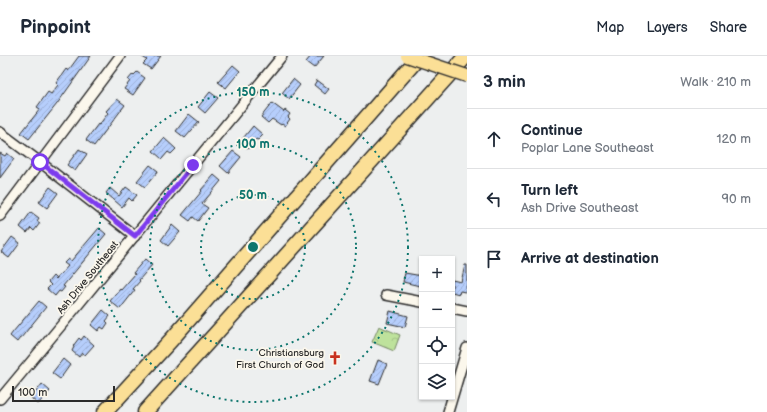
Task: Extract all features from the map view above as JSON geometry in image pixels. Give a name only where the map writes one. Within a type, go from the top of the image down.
[{"type":"highway","points":[[105,412],[177,333],[420,56]]},
{"type":"highway","points":[[145,412],[466,56]]},
{"type":"main road","points":[[407,56],[467,76]]},
{"type":"street","points":[[0,216],[120,56]]},
{"type":"street","name":"Ash Drive Southeast","points":[[0,399],[282,56]]},
{"type":"street","points":[[0,132],[135,236]]},
{"type":"street","points":[[386,295],[419,301]]},
{"type":"street","points":[[455,309],[467,311]]},
{"type":"street","points":[[448,412],[467,348]]},
{"type":"green space","points":[[379,326],[400,335],[394,351],[372,342]]},
{"type":"building","points":[[79,56],[91,56],[57,104],[29,139],[21,133],[40,109],[37,107],[48,92],[51,94],[58,85],[56,83],[66,69],[68,71]]},
{"type":"building","points":[[141,56],[161,56],[151,69],[143,64],[147,60]]},
{"type":"building","points":[[311,56],[324,56],[314,68],[306,62]]},
{"type":"building","points":[[233,65],[240,71],[226,88],[218,82]]},
{"type":"building","points":[[137,72],[145,78],[133,95],[124,89],[130,81],[128,80]]},
{"type":"building","points":[[293,79],[300,85],[289,99],[282,93]]},
{"type":"building","points":[[317,80],[329,89],[325,94],[314,85]]},
{"type":"building","points":[[210,92],[218,98],[205,113],[198,107]]},
{"type":"building","points":[[117,99],[125,105],[94,146],[86,140],[108,113],[106,111]]},
{"type":"building","points":[[272,103],[284,112],[285,110],[290,114],[288,117],[290,119],[285,126],[272,119],[268,123],[261,117]]},
{"type":"building","points":[[189,114],[199,122],[185,138],[176,131]]},
{"type":"building","points":[[253,126],[263,135],[258,140],[256,139],[248,149],[240,142]]},
{"type":"building","points":[[164,138],[176,149],[171,154],[168,152],[162,159],[153,151]]},
{"type":"building","points":[[79,149],[87,154],[75,171],[67,165]]},
{"type":"building","points":[[233,151],[241,157],[228,173],[220,166]]},
{"type":"building","points":[[0,153],[5,156],[7,153],[14,159],[0,178]]},
{"type":"building","points":[[150,165],[158,171],[145,187],[137,181]]},
{"type":"building","points":[[214,175],[221,181],[202,204],[208,208],[198,221],[193,217],[190,221],[182,215]]},
{"type":"building","points":[[50,187],[58,193],[47,208],[39,202]]},
{"type":"building","points":[[126,187],[137,195],[132,201],[129,198],[122,207],[106,193],[110,188],[119,196]]},
{"type":"building","points":[[31,212],[39,218],[37,221],[40,223],[34,231],[31,228],[27,233],[20,227]]},
{"type":"building","points":[[172,225],[180,232],[168,246],[161,240]]},
{"type":"building","points":[[99,228],[106,234],[63,286],[65,287],[61,292],[59,291],[55,296],[47,289],[51,285],[48,282],[53,276],[56,279],[61,274],[68,266],[64,263],[68,259],[71,261]]},
{"type":"building","points":[[12,237],[20,243],[9,258],[1,252]]},
{"type":"building","points":[[145,259],[152,265],[139,280],[140,281],[133,289],[135,290],[120,309],[110,301],[135,274],[133,273]]},
{"type":"building","points":[[465,265],[467,265],[467,284],[465,292],[460,291],[459,294],[455,293],[455,281],[461,282]]},
{"type":"building","points":[[405,273],[419,275],[419,286],[403,282]]},
{"type":"building","points":[[39,301],[46,307],[17,342],[10,336]]},
{"type":"building","points":[[103,310],[110,316],[106,321],[108,323],[104,329],[101,327],[98,331],[91,325]]},
{"type":"building","points":[[390,311],[408,316],[405,327],[387,323]]},
{"type":"building","points":[[84,336],[94,345],[85,355],[82,353],[79,357],[72,351],[73,346],[79,338],[81,340]]},
{"type":"building","points":[[63,359],[70,365],[60,379],[52,373]]},
{"type":"building","points":[[378,360],[387,364],[379,384],[370,381]]},
{"type":"building","points":[[42,384],[50,391],[38,404],[31,398]]},
{"type":"place","name":"Christiansburg First Church of God","points":[[335,358]]},
{"type":"route","points":[[40,162],[135,236],[193,165]]}]
